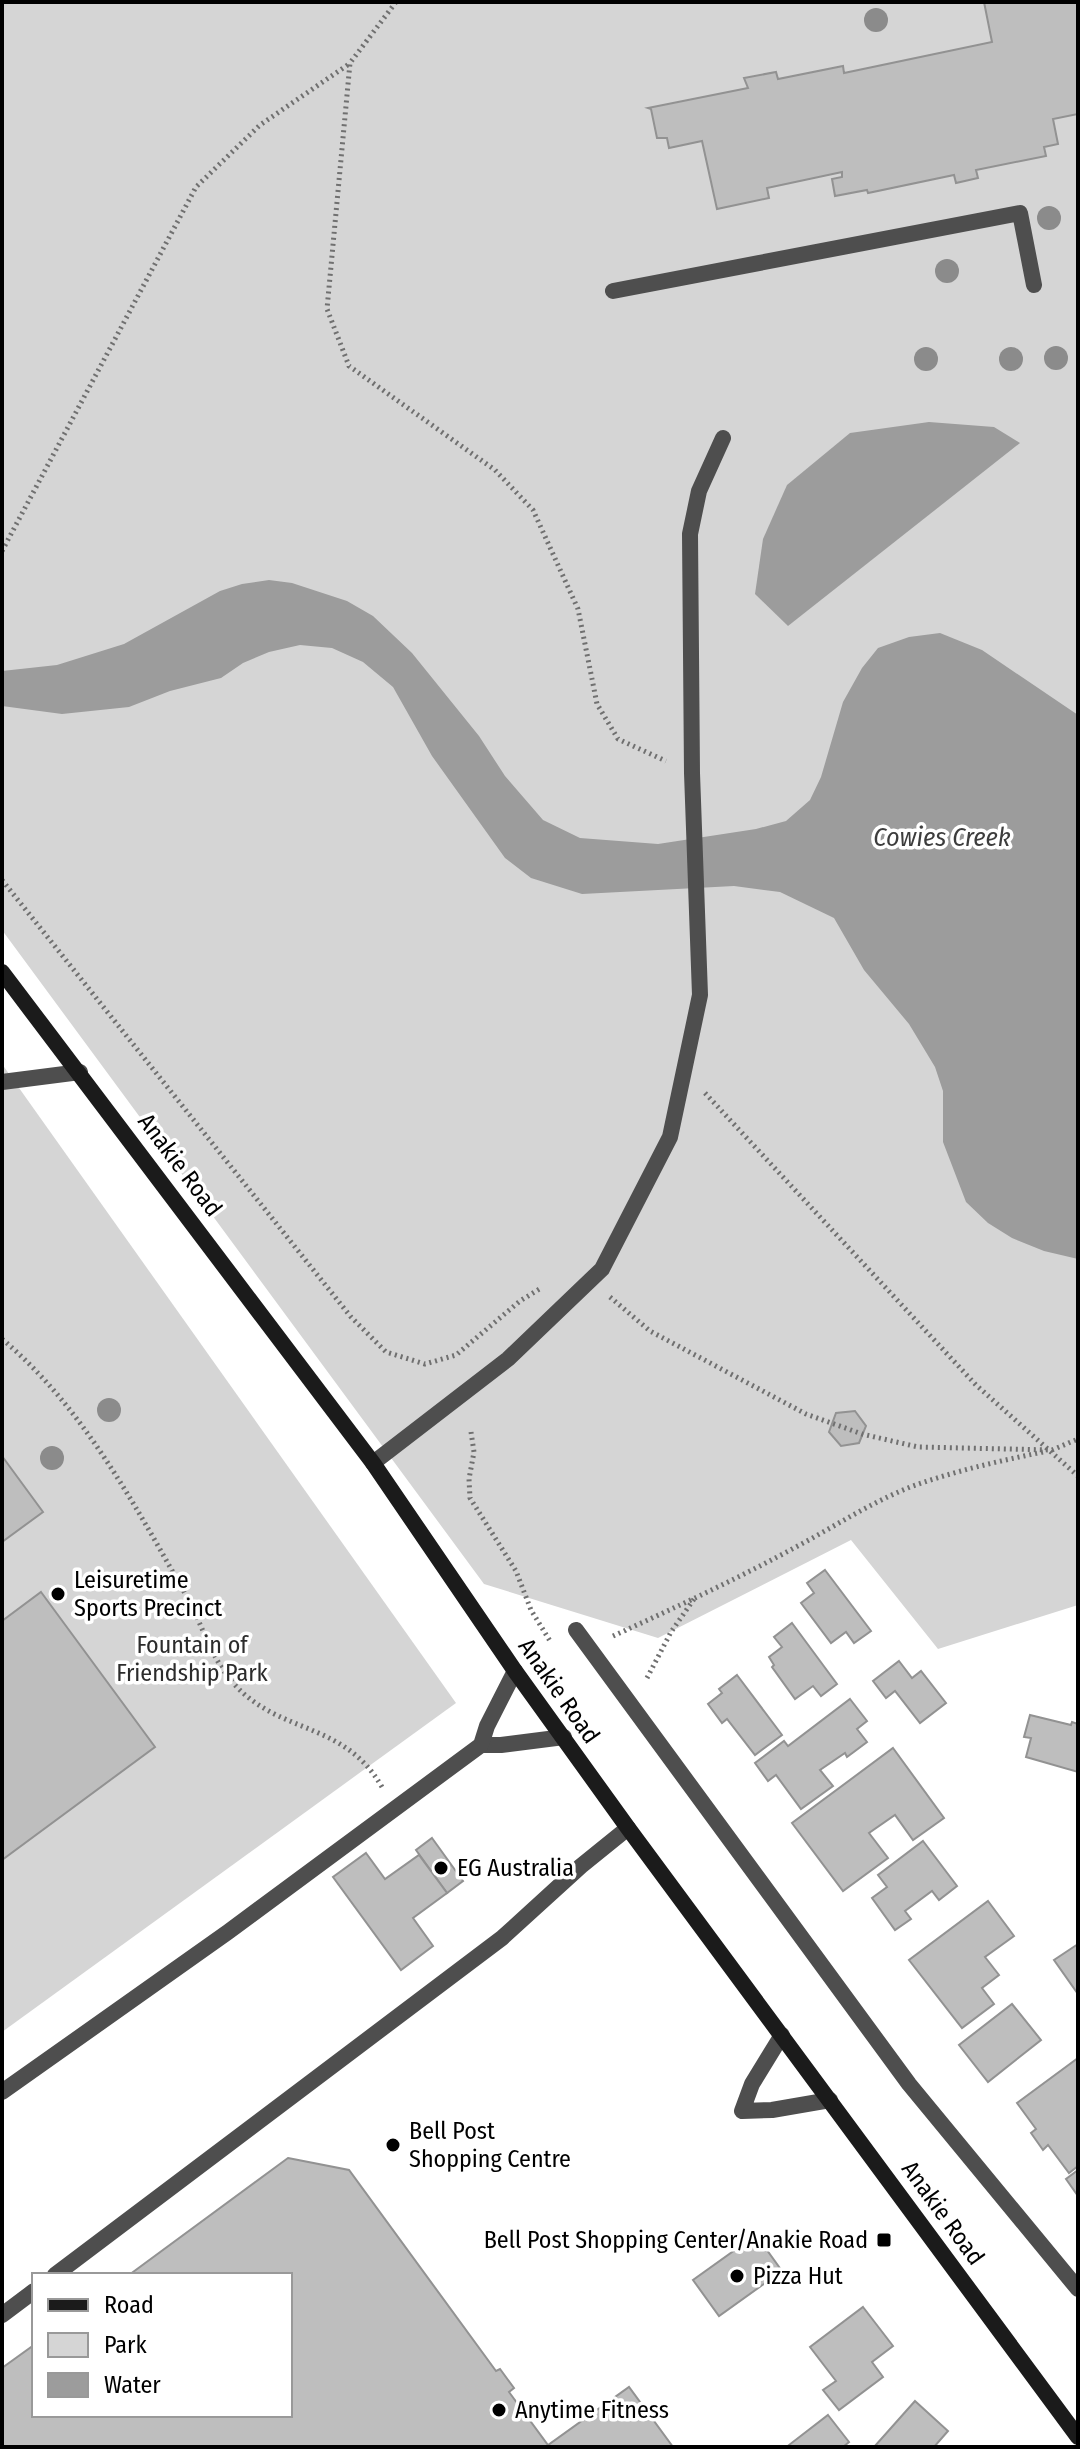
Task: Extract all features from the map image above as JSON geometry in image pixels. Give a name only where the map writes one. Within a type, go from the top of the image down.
[{"type":"main road","name":"Anakie Road","points":[[3,978],[80,1072],[373,1463],[515,1671],[628,1828],[1078,2437]]},
{"type":"street","points":[[613,291],[1020,213],[1034,285]]},
{"type":"street","points":[[373,1463],[508,1359],[602,1269],[670,1137],[700,995],[692,773],[690,534],[699,491],[723,438]]},
{"type":"street","points":[[2,1082],[80,1072]]},
{"type":"street","name":"Anakie Road","points":[[576,1630],[909,2084],[1078,2289]]},
{"type":"street","points":[[2,2092],[228,1932],[481,1745],[487,1726],[515,1671]]},
{"type":"street","points":[[481,1745],[564,1737]]},
{"type":"street","points":[[58,2273],[502,1938],[628,1828]]},
{"type":"street","points":[[782,2035],[752,2084],[742,2111],[772,2110],[830,2100]]},
{"type":"street","points":[[2,2315],[32,2292]]},
{"type":"path","points":[[2,551],[196,187],[260,125],[350,63],[396,2]]},
{"type":"path","points":[[350,63],[327,309],[349,366],[495,470],[533,510],[578,609],[597,704],[618,739],[692,773]]},
{"type":"path","points":[[2,880],[351,1317],[386,1352],[425,1364],[456,1355],[520,1301],[542,1287]]},
{"type":"path","points":[[704,1092],[976,1385],[1078,1476]]},
{"type":"path","points":[[590,1280],[650,1331],[806,1414],[862,1434],[918,1447],[1052,1450]]},
{"type":"path","points":[[2,1339],[30,1362],[102,1452],[197,1615],[214,1658],[236,1686],[262,1708],[352,1750],[371,1767],[395,1809]]},
{"type":"path","points":[[589,1647],[798,1546],[858,1510],[912,1487],[975,1467],[1052,1450],[1078,1439]]},
{"type":"path","points":[[647,1678],[671,1632],[695,1598]]},
{"type":"green space","points":[[2,2],[1078,2],[1078,1605],[938,1649],[851,1540],[658,1638],[484,1584],[2,930]]},
{"type":"green space","name":"Fountain of Friendship Park","points":[[2,1064],[456,1703],[2,2032]]},
{"type":"water","points":[[929,422],[994,427],[1020,443],[788,626],[755,594],[763,539],[787,485],[850,433]]},
{"type":"water","name":"Cowies Creek","points":[[269,580],[292,583],[347,601],[373,616],[412,653],[479,736],[505,776],[543,820],[580,838],[658,844],[756,829],[786,821],[810,800],[821,777],[843,702],[862,668],[878,648],[909,637],[940,633],[982,650],[1078,715],[1078,1259],[1044,1251],[1012,1238],[988,1223],[966,1202],[943,1142],[943,1091],[935,1067],[909,1024],[864,970],[834,918],[780,892],[734,886],[582,894],[531,878],[505,858],[432,756],[393,687],[363,662],[332,648],[300,645],[269,652],[243,663],[221,678],[170,691],[129,707],[62,714],[2,706],[2,671],[57,665],[124,644],[220,591]]},
{"type":"building","points":[[984,2],[1078,2],[1078,114],[1053,119],[1058,144],[1044,147],[1046,156],[976,170],[978,178],[956,183],[954,175],[868,193],[867,190],[835,196],[832,179],[842,177],[842,172],[767,188],[769,198],[717,209],[702,141],[669,148],[667,138],[657,138],[651,109],[648,108],[748,88],[744,78],[776,72],[778,79],[843,66],[844,73],[992,42]]},
{"type":"building","points":[[855,1411],[866,1426],[859,1443],[841,1446],[829,1432],[836,1413]]},
{"type":"building","points":[[2,1456],[43,1512],[2,1542]]},
{"type":"building","points":[[825,1570],[871,1631],[854,1643],[846,1632],[831,1643],[801,1603],[814,1593],[807,1583]]},
{"type":"building","points":[[41,1592],[155,1747],[2,1860],[2,1621]]},
{"type":"building","points":[[792,1623],[837,1684],[821,1696],[813,1686],[795,1699],[772,1667],[774,1665],[769,1657],[782,1647],[774,1637]]},
{"type":"building","points":[[899,1661],[912,1678],[921,1671],[946,1703],[920,1723],[895,1691],[886,1698],[873,1681]]},
{"type":"building","points":[[737,1675],[782,1735],[755,1755],[727,1719],[722,1723],[708,1704],[722,1693],[719,1689]]},
{"type":"building","points":[[850,1699],[867,1721],[857,1729],[867,1742],[847,1757],[845,1753],[820,1770],[833,1786],[801,1809],[776,1775],[768,1781],[755,1763],[784,1741],[788,1746]]},
{"type":"building","points":[[1030,1715],[1078,1724],[1078,1772],[1026,1757],[1031,1738],[1024,1737]]},
{"type":"building","points":[[893,1748],[944,1818],[913,1840],[895,1815],[869,1833],[888,1858],[843,1891],[792,1823]]},
{"type":"building","name":"EG Australia","points":[[432,1838],[463,1881],[447,1893],[416,1850]]},
{"type":"building","points":[[923,1841],[957,1886],[939,1900],[932,1891],[905,1911],[911,1919],[895,1930],[872,1898],[887,1887],[878,1875]]},
{"type":"building","points":[[366,1853],[385,1879],[419,1855],[447,1893],[413,1918],[433,1946],[401,1970],[333,1877]]},
{"type":"building","points":[[988,1901],[1014,1936],[985,1957],[999,1975],[982,1988],[994,2004],[962,2028],[909,1960]]},
{"type":"building","points":[[1078,1944],[1078,1994],[1054,1960]]},
{"type":"building","points":[[1012,2004],[1041,2040],[988,2082],[959,2045]]},
{"type":"building","points":[[1078,2058],[1078,2166],[1069,2173],[1048,2145],[1043,2150],[1031,2133],[1036,2129],[1017,2103]]},
{"type":"building","points":[[288,2158],[349,2170],[496,2371],[500,2369],[514,2388],[509,2392],[548,2445],[629,2387],[673,2447],[2,2447],[2,2368],[32,2346],[32,2417],[292,2417],[292,2273],[132,2273]]},
{"type":"building","points":[[1078,2170],[1078,2196],[1066,2179]]},
{"type":"building","name":"Pizza Hut","points":[[756,2235],[782,2271],[719,2316],[693,2280]]},
{"type":"building","points":[[863,2307],[893,2346],[872,2362],[883,2377],[839,2410],[823,2390],[836,2381],[810,2347]]},
{"type":"building","points":[[915,2401],[948,2431],[934,2447],[874,2447]]},
{"type":"building","points":[[828,2415],[849,2442],[843,2447],[789,2445]]},
{"type":"place","name":"Leisuretime Sports Precinct","points":[[58,1594]]},
{"type":"place","name":"EG Australia","points":[[441,1868]]},
{"type":"place","name":"Bell Post Shopping Centre","points":[[393,2145]]},
{"type":"place","name":"Bell Post Shopping Center/Anakie Road","points":[[884,2240]]},
{"type":"place","name":"Pizza Hut","points":[[737,2276]]},
{"type":"place","name":"Anytime Fitness","points":[[499,2410]]}]
